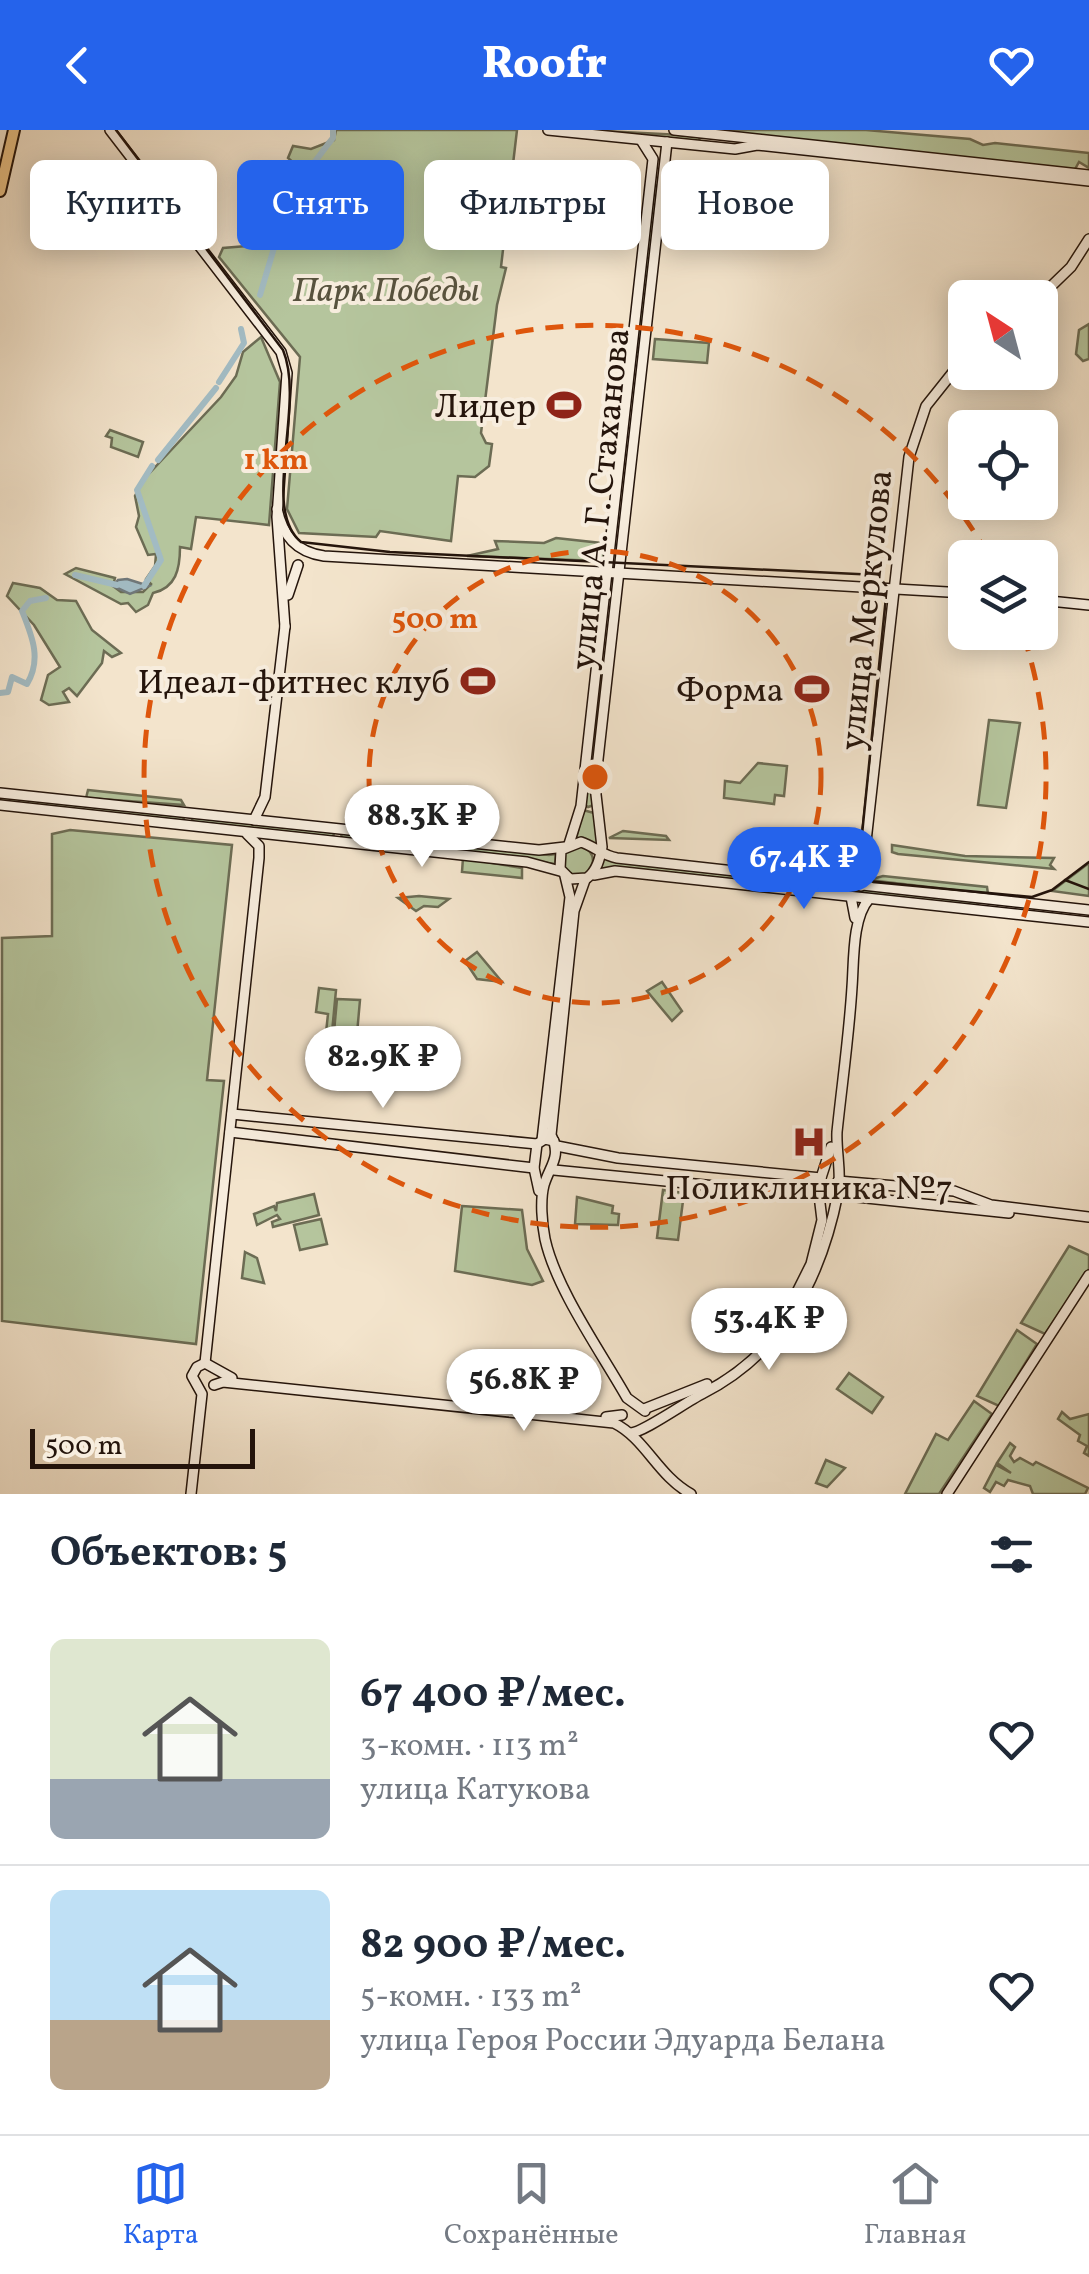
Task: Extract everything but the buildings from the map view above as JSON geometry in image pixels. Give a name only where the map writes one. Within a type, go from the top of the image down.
[{"type":"main road","points":[[0,170],[12,130]]},
{"type":"main road","points":[[0,191],[12,130]]},
{"type":"main road","points":[[110,130],[280,352],[287,373],[277,509],[284,627]]},
{"type":"main road","points":[[548,130],[1089,178]]},
{"type":"main road","points":[[674,130],[1089,178]]},
{"type":"main road","points":[[715,134],[721,142],[715,147]]},
{"type":"main road","name":"улица А. Г. Стаханова","points":[[641,140],[652,151],[656,184]]},
{"type":"main road","name":"улица А. Г. Стаханова","points":[[567,845],[581,806],[656,184],[667,142]]},
{"type":"main road","points":[[1058,280],[1089,239]]},
{"type":"main road","name":"улица А. Г. Стаханова","points":[[600,852],[595,786],[625,527],[638,348]]},
{"type":"main road","name":"улица Меркулова","points":[[862,886],[914,436],[936,390],[948,376]]},
{"type":"main road","points":[[616,496],[621,491],[628,496]]},
{"type":"main road","points":[[277,509],[284,531],[304,556],[289,583],[265,796],[268,813],[279,822]]},
{"type":"main road","points":[[613,526],[617,532],[625,527]]},
{"type":"main road","points":[[279,548],[284,540],[324,556],[948,591]]},
{"type":"main road","points":[[281,562],[287,570],[324,556]]},
{"type":"main road","points":[[1058,602],[1089,605]]},
{"type":"main road","points":[[596,670],[608,672]]},
{"type":"main road","points":[[0,793],[190,819],[268,834],[541,864],[563,874],[589,877],[615,871],[1089,922]]},
{"type":"main road","points":[[254,820],[265,796]]},
{"type":"main road","points":[[0,805],[279,822],[539,850],[581,842],[600,852],[762,875],[1089,910]]},
{"type":"main road","points":[[581,806],[598,805]]},
{"type":"main road","points":[[332,840],[337,836],[335,828]]},
{"type":"main road","points":[[238,830],[254,838],[259,858]]},
{"type":"main road","points":[[206,1364],[259,858],[268,834]]},
{"type":"main road","points":[[567,845],[558,860],[570,897],[535,1171],[543,1249],[623,1414],[626,1430],[663,1474],[691,1494]]},
{"type":"main road","points":[[600,852],[580,887],[574,912],[552,1172],[544,1186],[546,1242],[627,1398],[641,1408],[646,1440],[658,1462],[702,1494]]},
{"type":"main road","points":[[759,886],[757,879],[762,875]]},
{"type":"main road","points":[[206,1364],[218,1373],[386,1396],[607,1418],[719,1378],[767,1339],[788,1312],[811,1264],[856,911],[851,897]]},
{"type":"main road","points":[[206,1364],[193,1371],[193,1381],[208,1387],[223,1382],[250,1384],[626,1430],[647,1427],[732,1377],[772,1342],[814,1275],[836,1199],[860,918],[869,898]]},
{"type":"main road","points":[[976,910],[982,905],[980,898]]},
{"type":"main road","points":[[232,1114],[555,1144],[618,1158],[823,1175],[971,1196],[991,1205],[1089,1219]]},
{"type":"main road","points":[[230,1132],[535,1171],[820,1200],[1089,1219]]},
{"type":"main road","points":[[968,1208],[971,1196]]},
{"type":"main road","points":[[946,1494],[1089,1275]]},
{"type":"main road","points":[[192,1494],[204,1399],[218,1373]]},
{"type":"green space","name":"Парк Победы","points":[[336,130],[517,130],[513,160],[424,160],[424,250],[503,250],[501,267],[506,268],[497,305],[481,433],[486,443],[492,444],[489,466],[475,477],[458,476],[451,541],[380,531],[376,537],[299,533],[287,509],[300,357],[219,257],[223,248],[237,247],[237,250],[404,250],[404,160],[288,158],[293,146],[311,149],[334,140]]},
{"type":"green space","points":[[584,130],[700,136],[699,142]]},
{"type":"green space","points":[[697,130],[866,130],[970,139],[983,145],[1089,153],[1089,168],[1079,162],[1074,171]]},
{"type":"green space","points":[[653,183],[658,187],[641,349],[636,353]]},
{"type":"green space","points":[[1089,324],[1089,359],[1083,361],[1076,354],[1079,330]]},
{"type":"green space","name":"Парк Победы","points":[[261,337],[280,382],[269,525],[196,517],[191,549],[180,547],[178,570],[172,582],[153,593],[148,605],[136,612],[128,603],[121,604],[65,574],[76,568],[115,578],[113,586],[121,592],[143,592],[151,584],[146,579],[155,566],[156,554],[148,555],[136,527],[139,516],[135,496],[144,479],[221,397],[236,376],[243,352]]},
{"type":"green space","points":[[655,339],[709,343],[707,363],[653,359]]},
{"type":"green space","points":[[110,430],[143,442],[138,457],[111,447],[112,438],[106,436]]},
{"type":"green space","points":[[556,538],[601,543],[604,557],[600,561],[467,556],[498,549],[495,541],[544,543]]},
{"type":"green space","points":[[13,583],[40,588],[57,600],[76,601],[92,630],[121,653],[112,657],[104,651],[102,663],[77,696],[69,688],[63,692],[69,702],[49,705],[41,700],[48,675],[60,667],[34,625],[7,596]]},
{"type":"green space","points":[[603,670],[594,805],[588,807],[585,805]]},
{"type":"green space","points":[[989,720],[1020,723],[1006,808],[978,805]]},
{"type":"green space","points":[[758,763],[787,766],[784,796],[775,795],[774,804],[724,798],[725,781],[740,783]]},
{"type":"green space","points":[[88,790],[181,800],[184,805],[86,798]]},
{"type":"green space","points":[[0,796],[184,816],[183,822],[0,801]]},
{"type":"green space","points":[[583,810],[594,813],[599,850],[576,839]]},
{"type":"green space","points":[[193,817],[334,832],[333,838],[191,823]]},
{"type":"green space","points":[[70,830],[232,845],[207,1080],[224,1081],[196,1344],[2,1321],[2,938],[52,936],[52,834]]},
{"type":"green space","points":[[623,831],[666,836],[669,840],[609,838]]},
{"type":"green space","points":[[342,832],[556,854],[555,864],[341,838]]},
{"type":"green space","points":[[892,845],[965,856],[1054,858],[1050,865],[1054,869],[898,854],[892,852]]},
{"type":"green space","points":[[578,846],[589,850],[593,861],[589,872],[578,876],[567,872],[563,861],[567,850]]},
{"type":"green space","points":[[603,856],[755,877],[754,883],[598,868]]},
{"type":"green space","points":[[463,858],[522,868],[522,878],[462,872]]},
{"type":"green space","points":[[1089,863],[1089,896],[1052,891]]},
{"type":"green space","points":[[883,876],[987,887],[988,894],[869,880]]},
{"type":"green space","points":[[762,877],[978,901],[977,906],[761,884]]},
{"type":"green space","points":[[398,898],[449,899],[438,907],[424,906],[416,911]]},
{"type":"green space","points":[[477,952],[502,982],[477,979],[465,961]]},
{"type":"green space","points":[[662,982],[682,1011],[672,1021],[647,991]]},
{"type":"green space","points":[[319,988],[336,990],[331,1043],[325,1042],[328,1014],[316,1012]]},
{"type":"green space","points":[[337,999],[360,1000],[356,1045],[333,1043]]},
{"type":"green space","points":[[663,1190],[684,1193],[678,1240],[657,1238]]},
{"type":"green space","points":[[314,1194],[319,1215],[273,1227],[272,1222],[280,1219],[277,1215],[257,1225],[254,1214],[274,1206],[276,1211],[277,1203]]},
{"type":"green space","points":[[577,1197],[613,1206],[612,1213],[619,1214],[618,1225],[575,1224]]},
{"type":"green space","points":[[462,1206],[522,1210],[527,1249],[543,1281],[532,1285],[455,1271]]},
{"type":"green space","points":[[321,1219],[327,1244],[300,1250],[294,1225]]},
{"type":"green space","points":[[1069,1246],[1089,1255],[1089,1269],[1045,1334],[1021,1323]]},
{"type":"green space","points":[[245,1252],[257,1258],[264,1283],[242,1278]]},
{"type":"green space","points":[[1017,1330],[1037,1344],[999,1406],[977,1396]]},
{"type":"green space","points":[[849,1373],[883,1397],[872,1413],[837,1389]]},
{"type":"green space","points":[[974,1401],[992,1414],[939,1494],[905,1494],[936,1434],[948,1440]]},
{"type":"green space","points":[[1062,1412],[1070,1419],[1089,1414],[1089,1456],[1084,1453],[1087,1446],[1078,1441],[1080,1435],[1058,1419]]},
{"type":"green space","points":[[1010,1443],[1015,1447],[1010,1456],[1014,1462],[1020,1458],[1033,1465],[1036,1462],[1088,1488],[1085,1494],[1033,1494],[1030,1486],[1008,1480],[1004,1486],[996,1482],[990,1492],[984,1488],[996,1465],[1011,1473],[997,1463]]},
{"type":"green space","points":[[826,1460],[845,1468],[827,1487],[816,1483]]},
{"type":"water","points":[[118,580],[149,586],[130,594],[113,586]]},
{"type":"waterway","points":[[260,295],[280,228],[271,199],[277,189],[294,182],[309,169],[333,138],[333,130]]},
{"type":"waterway","points":[[219,382],[244,343],[241,329]]},
{"type":"waterway","points":[[158,460],[216,388]]},
{"type":"waterway","points":[[144,586],[161,560],[137,490],[152,466]]},
{"type":"waterway","points":[[75,575],[117,585]]},
{"type":"waterway","points":[[0,693],[8,692],[12,677],[27,684],[32,675],[34,648],[22,611],[30,601],[46,598]]},
{"type":"tram line","points":[[116,130],[283,350],[290,398],[284,505],[289,526],[301,542],[390,552],[878,575],[887,587],[858,874],[873,882],[1032,897],[1052,890],[1089,862]]},
{"type":"tram line","points":[[1065,880],[1089,889]]},
{"type":"place","name":"Лидер","points":[[564,405]]},
{"type":"place","name":"Идеал-фитнес клуб","points":[[478,681]]},
{"type":"place","name":"Форма","points":[[812,689]]},
{"type":"place","name":"Поликлиника №7","points":[[809,1142]]}]
